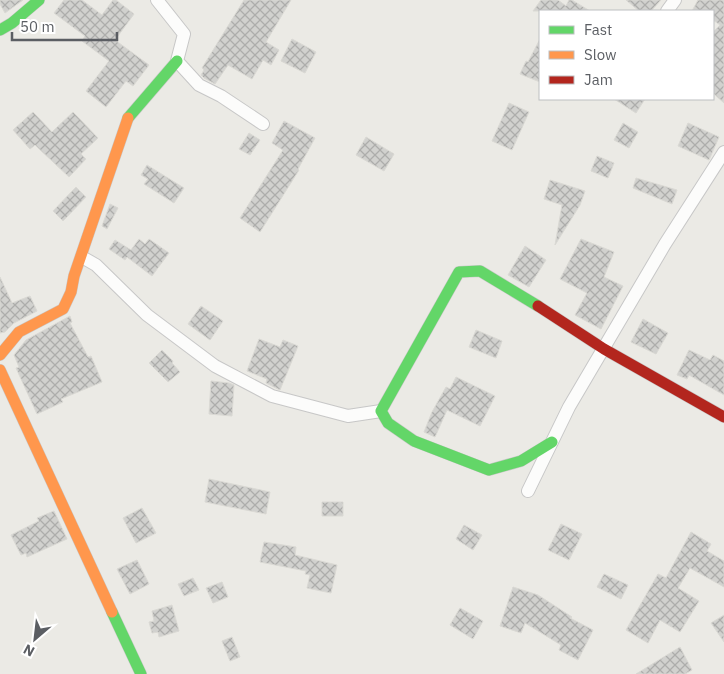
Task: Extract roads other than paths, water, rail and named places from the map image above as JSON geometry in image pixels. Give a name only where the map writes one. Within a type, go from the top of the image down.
[{"type":"street","points":[[0,30],[12,23],[39,0]]},
{"type":"street","points":[[0,355],[18,332],[63,309],[71,292],[74,276],[82,257],[126,120],[177,61],[184,34],[157,0]]},
{"type":"street","points":[[177,61],[199,85],[221,96],[263,124]]},
{"type":"street","points":[[528,491],[569,407],[665,244],[724,152]]},
{"type":"street","points":[[82,257],[96,265],[147,315],[215,366],[272,396],[348,416],[381,411]]},
{"type":"street","points":[[381,411],[459,272],[480,271],[526,298],[604,349],[724,417]]},
{"type":"street","points":[[0,370],[141,674]]},
{"type":"street","points":[[381,411],[388,423],[414,441],[489,470],[520,461],[552,442]]}]
